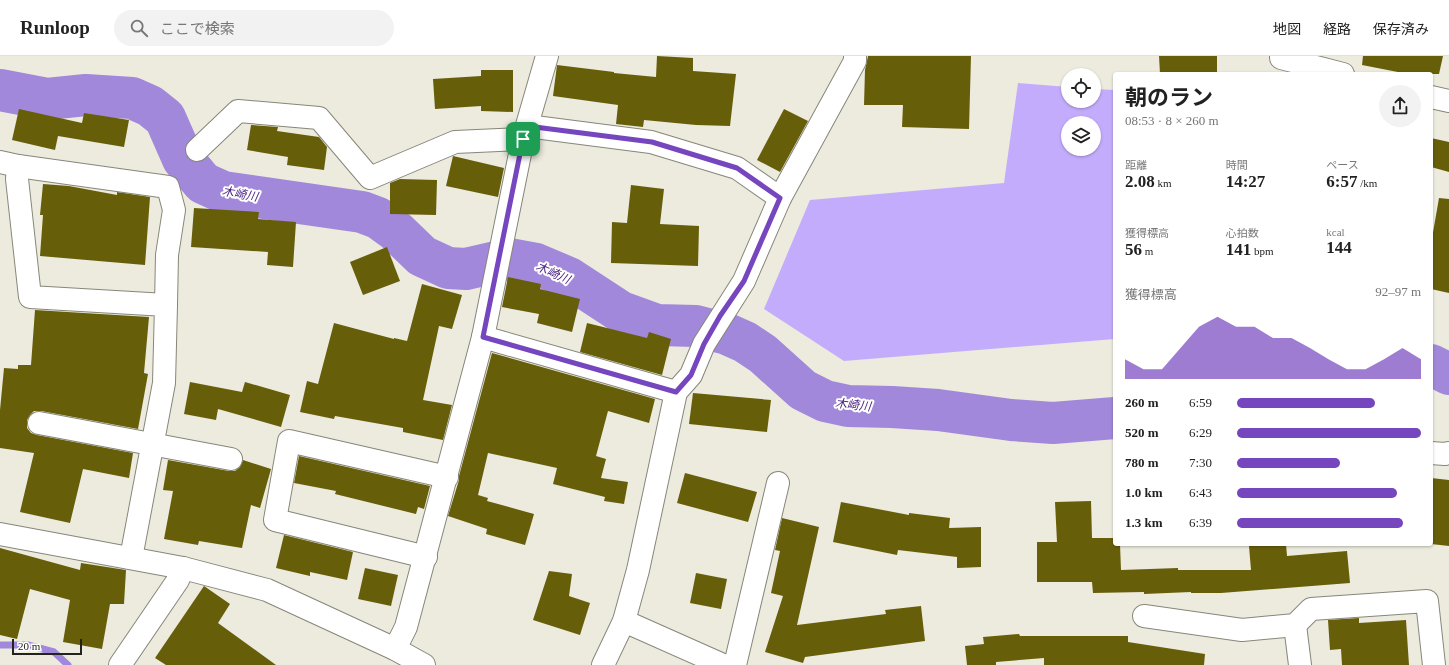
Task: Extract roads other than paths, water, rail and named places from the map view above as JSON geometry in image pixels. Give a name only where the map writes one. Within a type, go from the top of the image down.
[{"type":"street","points":[[395,649],[406,627],[426,557],[483,337],[525,132],[547,56]]},
{"type":"street","points":[[603,665],[624,621],[638,570],[676,392],[691,375],[704,344],[720,316],[744,281],[780,198],[855,62],[856,56]]},
{"type":"street","points":[[1281,56],[1281,58],[1335,72]]},
{"type":"street","points":[[197,150],[238,111],[319,118],[370,178],[455,142],[525,132],[652,142],[737,168],[780,198]]},
{"type":"street","points":[[9,164],[17,179],[30,297],[166,305]]},
{"type":"street","points":[[9,164],[168,187],[174,210],[167,255],[164,383],[131,558]]},
{"type":"street","points":[[483,337],[676,392]]},
{"type":"street","points":[[39,423],[231,459]]},
{"type":"street","points":[[426,557],[275,520],[289,441],[447,477]]},
{"type":"street","points":[[1433,453],[1445,454],[1449,452]]},
{"type":"street","points":[[735,665],[778,483]]},
{"type":"street","points":[[0,534],[184,568],[267,590],[395,649],[424,665]]},
{"type":"street","points":[[120,665],[178,580],[184,568]]},
{"type":"street","points":[[1144,616],[1242,630],[1294,625],[1311,609],[1427,602],[1434,665]]},
{"type":"street","points":[[624,621],[723,665]]},
{"type":"street","points":[[1294,625],[1300,665]]},
{"type":"waterway","name":"木崎川","points":[[0,90],[47,99],[86,95],[132,98],[150,106],[165,118],[183,159],[203,183],[223,192],[362,212],[378,218],[396,231],[422,256],[448,268],[466,269],[509,259],[536,264],[569,278],[621,312],[657,325],[696,326],[727,334],[745,342],[763,354],[803,390],[825,401],[848,406],[938,410],[1011,420],[1053,423],[1113,418]]},
{"type":"waterway","name":"木崎川","points":[[1433,366],[1449,374]]},
{"type":"waterway","points":[[0,645],[28,645],[54,652],[68,665]]}]
